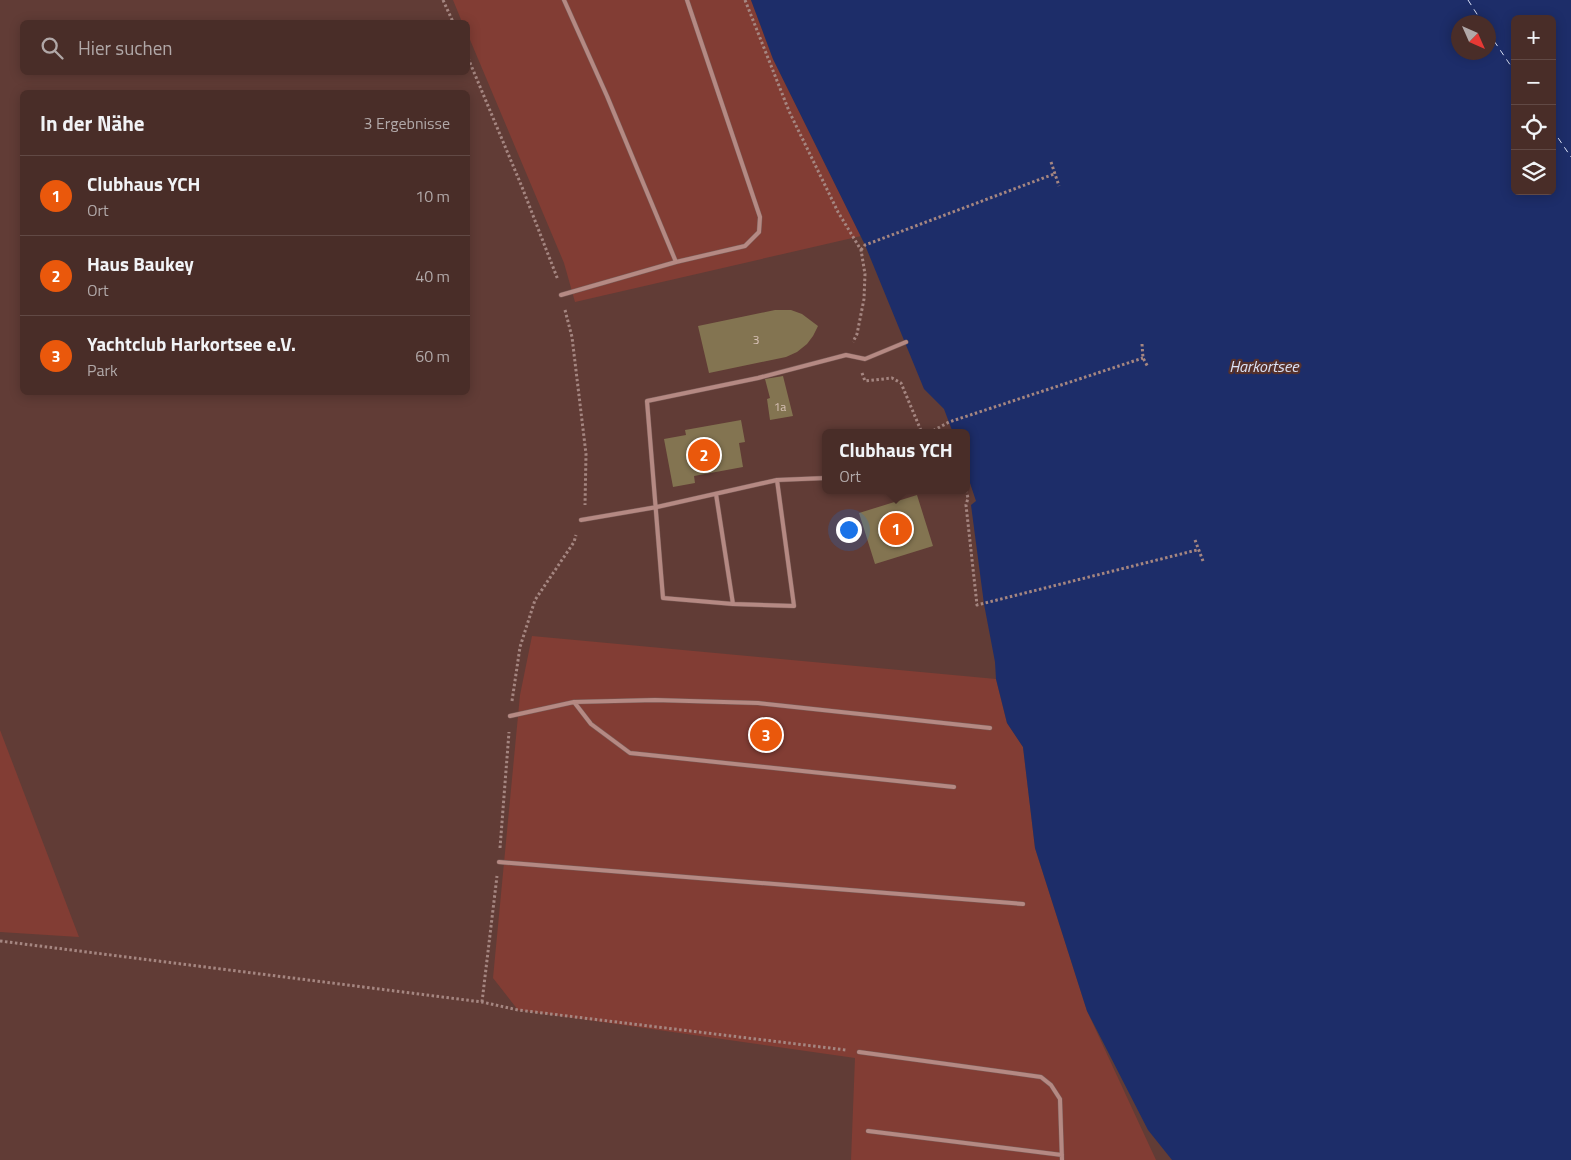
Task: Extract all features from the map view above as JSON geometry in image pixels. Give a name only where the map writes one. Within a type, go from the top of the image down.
[{"type":"lane","points":[[564,0],[676,262]]},
{"type":"lane","points":[[561,295],[676,262],[746,246],[759,232],[760,217],[687,0]]},
{"type":"lane","points":[[777,480],[794,606],[733,604],[664,598],[647,400],[758,378],[846,355],[865,359],[906,342]]},
{"type":"lane","points":[[581,520],[657,507],[777,480],[822,478]]},
{"type":"lane","points":[[716,494],[733,604]]},
{"type":"lane","points":[[510,716],[574,702],[655,700],[758,703],[990,728]]},
{"type":"lane","points":[[574,702],[591,724],[630,753],[954,788]]},
{"type":"lane","points":[[499,862],[1023,904]]},
{"type":"lane","points":[[859,1052],[1041,1078],[1051,1085],[1060,1099],[1062,1157],[868,1131]]},
{"type":"path","points":[[443,0],[452,20]]},
{"type":"path","points":[[745,0],[790,111],[838,212],[861,250],[865,246],[1054,174]]},
{"type":"path","points":[[470,63],[556,274],[572,337],[586,454],[585,507],[574,542],[535,600],[520,647],[510,716],[499,862],[482,1002]]},
{"type":"path","points":[[1052,162],[1059,186]]},
{"type":"path","points":[[1142,344],[1143,358],[1148,367]]},
{"type":"path","points":[[937,429],[949,422],[1143,358]]},
{"type":"path","points":[[967,494],[966,505],[977,605],[1198,550]]},
{"type":"path","points":[[1195,540],[1203,561]]},
{"type":"path","points":[[0,941],[482,1002],[518,1010],[859,1052]]},
{"type":"shaded area","points":[[453,0],[751,0],[773,59],[861,236],[575,302],[564,263],[470,40],[470,20],[461,20]]},
{"type":"shaded area","points":[[532,636],[996,679],[1007,723],[1023,747],[1035,848],[1087,1011],[1156,1160],[851,1160],[855,1058],[518,1010],[493,978],[520,695]]},
{"type":"shaded area","points":[[0,730],[79,937],[0,932]]},
{"type":"water","name":"Harkortsee","points":[[751,0],[1571,0],[1571,1160],[1172,1160],[1148,1130],[1087,1011],[1035,848],[1023,747],[1007,723],[996,679],[971,505],[976,501],[970,483],[970,429],[952,429],[944,409],[924,389],[865,245],[773,59]]},
{"type":"building","points":[[775,310],[791,310],[802,314],[818,326],[807,344],[797,352],[786,357],[709,373],[698,326]]},
{"type":"building","points":[[783,376],[793,416],[770,420],[767,399],[770,398],[765,379]]},
{"type":"building","points":[[741,420],[745,442],[739,443],[743,467],[694,476],[695,483],[673,487],[664,439],[686,435],[685,430]]},
{"type":"building","points":[[917,495],[933,546],[875,564],[859,513]]},
{"type":"ferry route","points":[[1468,0],[1478,15]]},
{"type":"ferry route","points":[[1496,44],[1511,66]]},
{"type":"ferry route","points":[[1556,135],[1571,157]]},
{"type":"place","name":"Haus Baukey","points":[[704,455]]},
{"type":"place","name":"Clubhaus YCH","points":[[896,529]]},
{"type":"place","name":"Yachtclub Harkortsee e.V.","points":[[766,735]]}]
